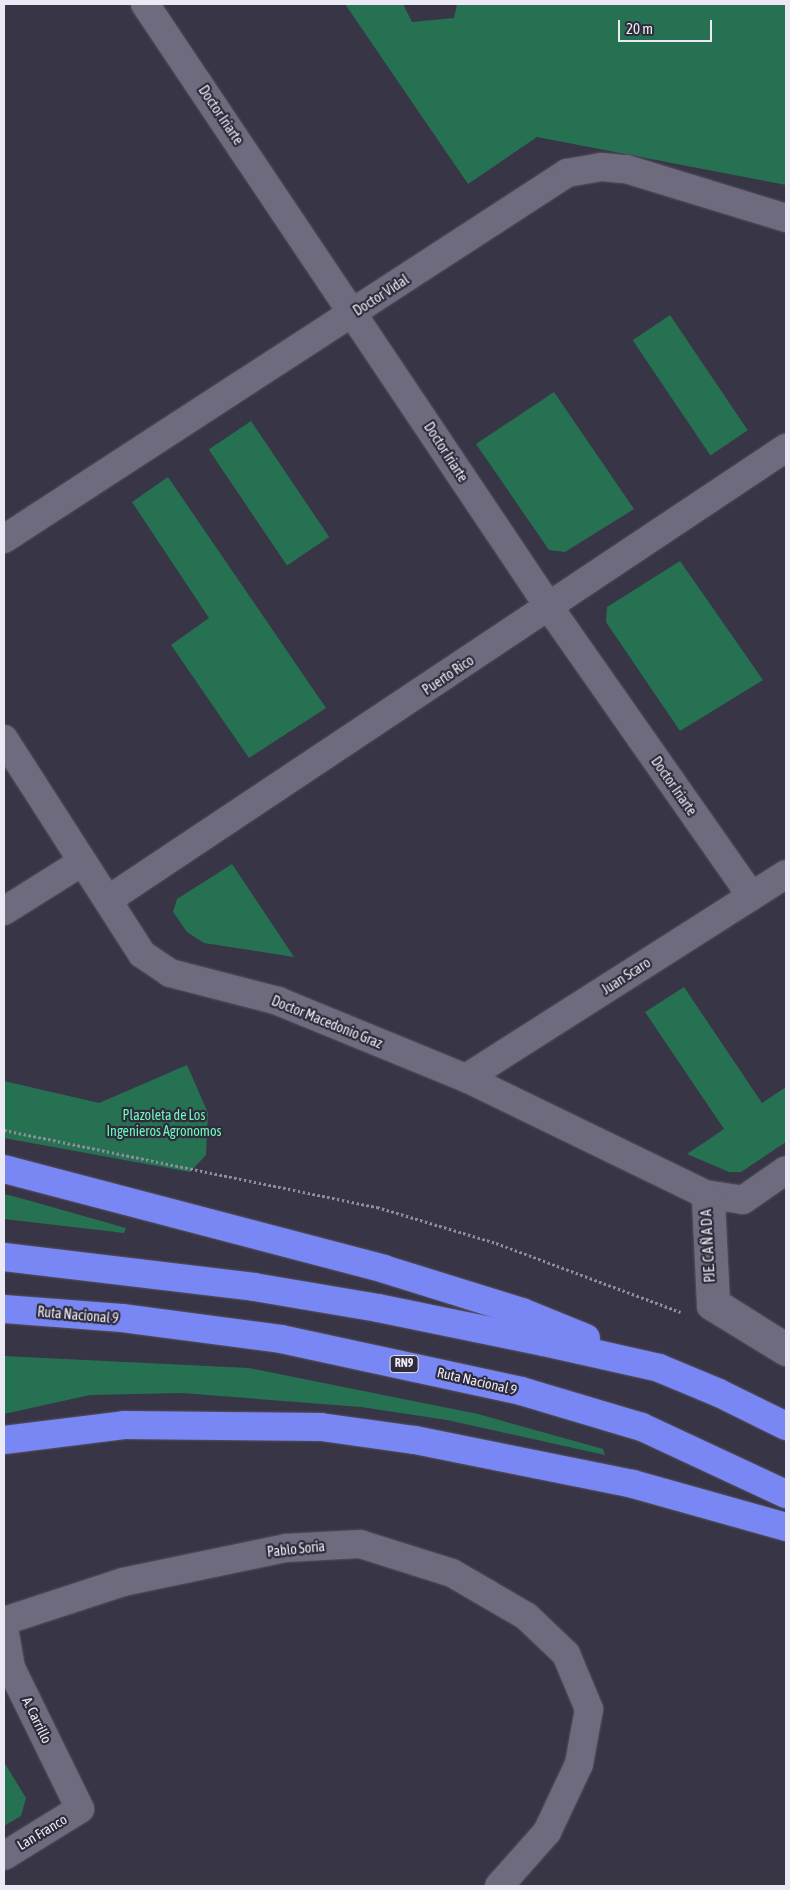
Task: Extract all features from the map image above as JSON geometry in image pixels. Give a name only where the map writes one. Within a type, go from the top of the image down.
[{"type":"highway","points":[[4,1169],[384,1269],[522,1312],[720,1393],[786,1426]]},
{"type":"highway","points":[[4,1257],[160,1274],[378,1308],[659,1368]]},
{"type":"highway","name":"Ruta Nacional 9","points":[[4,1309],[122,1318],[281,1339],[521,1391],[642,1426],[786,1494]]},
{"type":"highway","points":[[4,1440],[124,1424],[320,1427],[415,1440],[633,1484],[786,1526]]},
{"type":"street","name":"Doctor Iriarte","points":[[145,4],[354,312],[549,608],[751,896]]},
{"type":"street","name":"Doctor Vidal","points":[[4,539],[567,173],[601,167],[626,169],[786,218]]},
{"type":"street","name":"Puerto Rico","points":[[108,900],[549,608],[786,448]]},
{"type":"street","name":"Doctor Macedonio Graz","points":[[4,739],[142,954],[170,973],[278,1001],[466,1078],[705,1194],[743,1200],[786,1170]]},
{"type":"street","points":[[4,911],[82,862]]},
{"type":"street","name":"Juan Scaro","points":[[466,1078],[786,874]]},
{"type":"street","name":"PJE. C A Ñ A D A","points":[[786,1347],[716,1303],[711,1200],[706,1199],[711,1306],[786,1352]]},
{"type":"street","name":"Pablo Soria","points":[[4,1621],[123,1582],[286,1548],[360,1544],[452,1573],[526,1616],[566,1654],[588,1709],[579,1764],[547,1832],[499,1886]]},
{"type":"street","name":"A. Carrillo","points":[[4,1628],[11,1668],[80,1809]]},
{"type":"street","name":"Lan Franco","points":[[4,1856],[80,1809]]},
{"type":"path","points":[[4,1130],[377,1206],[496,1243],[686,1314]]},
{"type":"green space","points":[[345,4],[403,4],[412,22],[454,18],[457,4],[786,4],[786,185],[537,137],[468,184]]},
{"type":"green space","points":[[670,315],[748,430],[710,455],[633,340]]},
{"type":"green space","points":[[554,392],[634,509],[565,552],[549,550],[476,444]]},
{"type":"green space","points":[[251,421],[329,537],[287,566],[209,450]]},
{"type":"green space","points":[[168,477],[326,708],[249,758],[171,645],[209,618],[132,502]]},
{"type":"green space","points":[[680,561],[763,680],[680,731],[606,622],[607,607]]},
{"type":"green space","points":[[232,864],[294,957],[204,943],[187,932],[173,912],[177,899]]},
{"type":"green space","points":[[684,987],[762,1103],[786,1087],[786,1142],[741,1172],[729,1172],[687,1154],[724,1129],[645,1012]]},
{"type":"green space","name":"Plazoleta de Los Ingenieros Agronomos","points":[[187,1065],[208,1113],[206,1155],[190,1172],[4,1138],[4,1081],[99,1103]]},
{"type":"green space","points":[[4,1194],[126,1228],[124,1233],[4,1219]]},
{"type":"green space","points":[[4,1356],[249,1368],[478,1414],[603,1449],[605,1455],[447,1420],[361,1407],[182,1393],[90,1395],[4,1414]]},
{"type":"green space","points":[[4,1762],[26,1798],[21,1816],[4,1826]]}]
